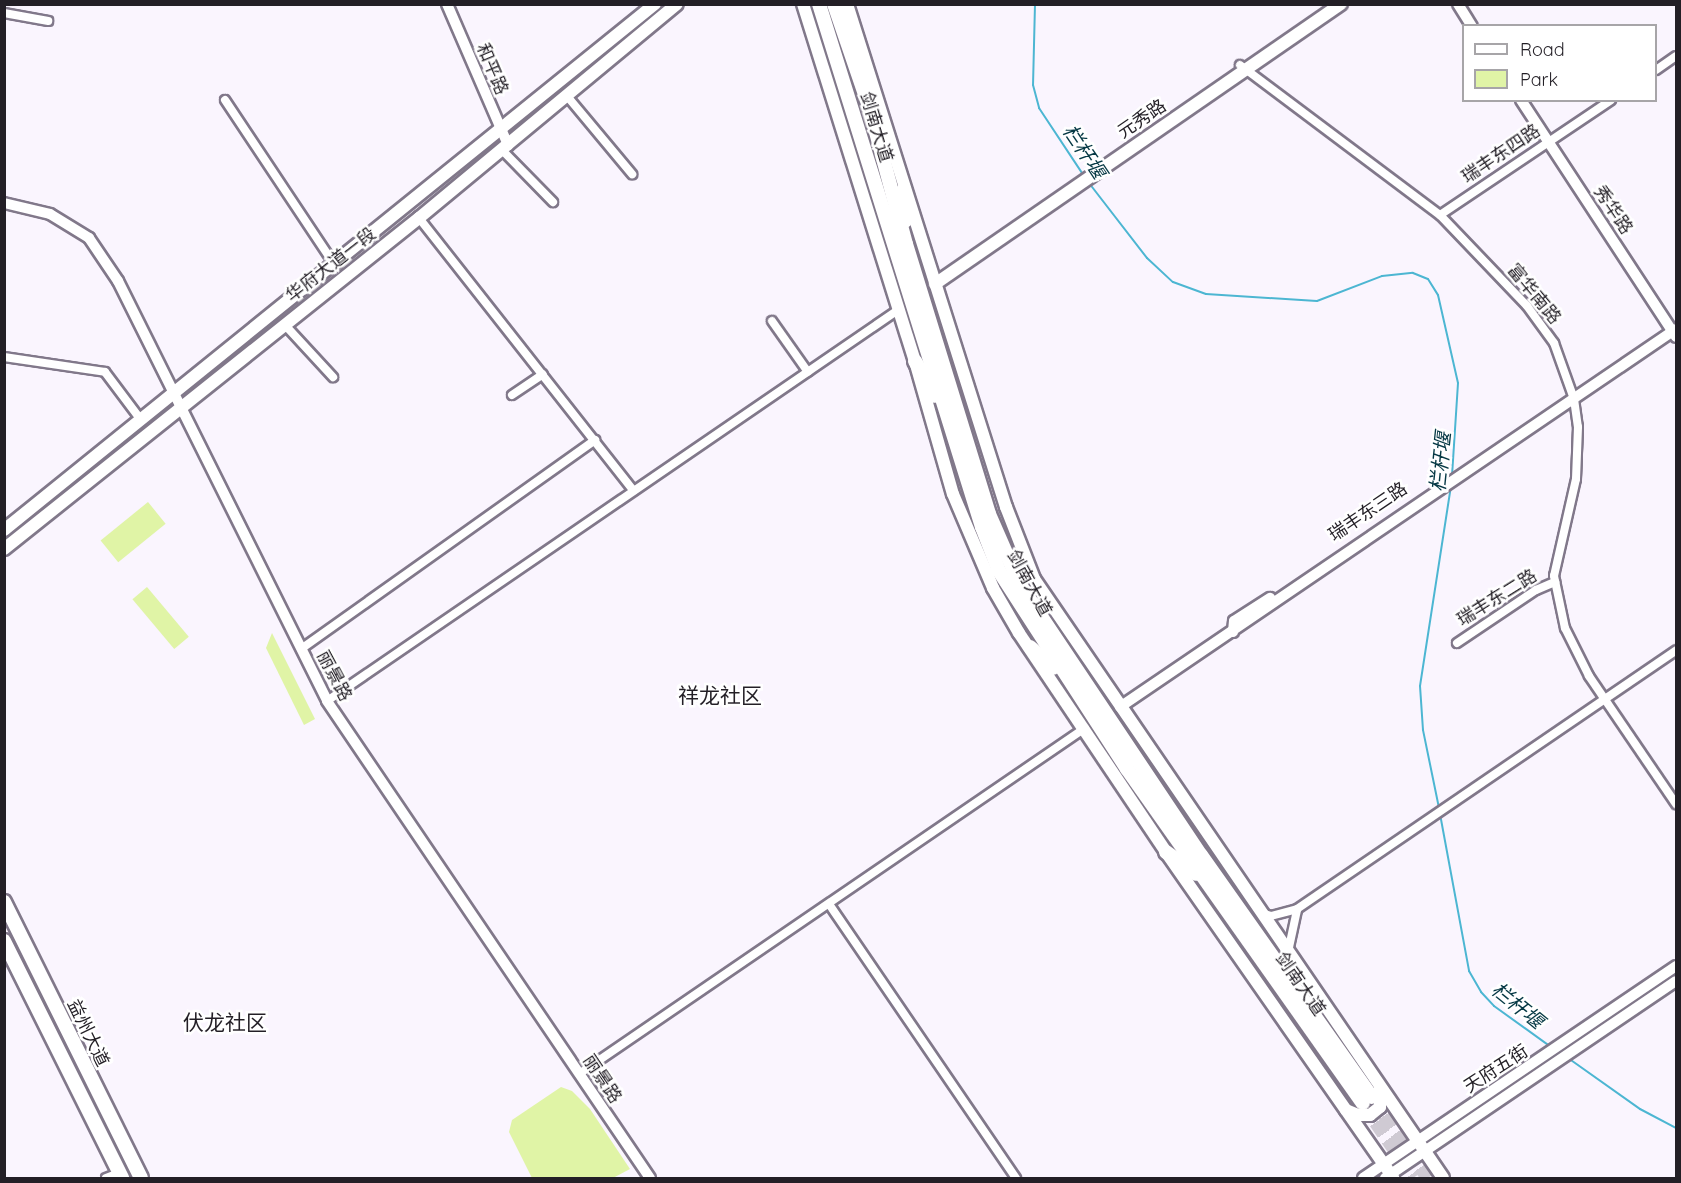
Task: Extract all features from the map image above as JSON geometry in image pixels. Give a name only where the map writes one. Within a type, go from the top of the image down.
[{"type":"main road","points":[[4,530],[655,4]]},
{"type":"main road","name":"华府大道一段","points":[[4,549],[419,218],[676,4]]},
{"type":"main road","points":[[803,4],[915,361],[953,494],[993,588],[1167,852],[1388,1174]]},
{"type":"main road","name":"剑南大道","points":[[819,4],[999,571],[1101,730],[1208,883],[1372,1095]]},
{"type":"main road","name":"剑南大道","points":[[834,4],[869,106],[906,244],[989,514],[1020,585],[1201,855],[1372,1095]]},
{"type":"main road","points":[[847,4],[1006,507],[1034,579],[1288,952],[1380,1107],[1370,1115],[1358,1115],[1345,1109]]},
{"type":"main road","name":"元秀路","points":[[1242,68],[1328,4]]},
{"type":"main road","name":"元秀路","points":[[933,280],[1242,68],[1341,4]]},
{"type":"main road","points":[[904,189],[906,244]]},
{"type":"main road","points":[[915,361],[949,418]]},
{"type":"main road","points":[[1030,647],[1049,663],[1101,730]]},
{"type":"main road","points":[[1167,852],[1208,883]]},
{"type":"main road","name":"益州大道","points":[[4,902],[141,1179]]},
{"type":"main road","name":"益州大道","points":[[4,941],[116,1177]]},
{"type":"main road","points":[[1372,1095],[1417,1140],[1443,1179]]},
{"type":"street","name":"和平路","points":[[447,4],[500,130],[505,148]]},
{"type":"street","points":[[1458,4],[1471,24]]},
{"type":"street","points":[[4,13],[48,21]]},
{"type":"street","points":[[1657,69],[1677,56]]},
{"type":"street","name":"富华南路","points":[[1242,68],[1440,214],[1541,323],[1554,343],[1573,396],[1576,479],[1555,582],[1568,637],[1605,700],[1677,804]]},
{"type":"street","points":[[567,96],[632,174]]},
{"type":"street","points":[[225,100],[334,264]]},
{"type":"street","name":"秀华路","points":[[1522,102],[1675,329]]},
{"type":"street","name":"瑞丰东四路","points":[[1440,214],[1608,102]]},
{"type":"street","points":[[505,148],[553,202]]},
{"type":"street","name":"丽景路","points":[[4,203],[50,214],[89,238],[118,281],[327,701],[650,1179]]},
{"type":"street","points":[[419,218],[634,490]]},
{"type":"street","points":[[327,701],[898,310]]},
{"type":"street","points":[[772,321],[808,372]]},
{"type":"street","points":[[285,325],[333,377]]},
{"type":"street","points":[[1120,707],[1233,632],[1573,396],[1675,329]]},
{"type":"street","points":[[4,357],[105,372],[141,420]]},
{"type":"street","points":[[512,395],[543,374]]},
{"type":"street","points":[[301,649],[595,440]]},
{"type":"street","name":"瑞丰东二路","points":[[1457,643],[1536,590],[1555,582]]},
{"type":"street","points":[[1261,913],[1271,916],[1297,909],[1677,650]]},
{"type":"street","points":[[579,1074],[1085,728]]},
{"type":"street","points":[[829,904],[1016,1179]]},
{"type":"street","points":[[1288,952],[1297,909]]},
{"type":"street","name":"天府五街","points":[[1388,1174],[1417,1140],[1677,966]]},
{"type":"street","name":"天府五街","points":[[1363,1179],[1388,1174],[1556,1064],[1677,981]]},
{"type":"green space","points":[[148,502],[166,524],[118,562],[101,540]]},
{"type":"green space","points":[[147,587],[189,637],[174,649],[132,599]]},
{"type":"green space","points":[[272,633],[315,719],[304,725],[266,648]]},
{"type":"green space","points":[[561,1087],[572,1091],[590,1109],[630,1169],[613,1178],[532,1178],[509,1132],[512,1120]]},
{"type":"waterway","name":"栏杆堰","points":[[1035,4],[1033,85],[1039,108],[1084,176]]},
{"type":"waterway","name":"栏杆堰","points":[[1089,183],[1147,258],[1173,282],[1206,294],[1317,301],[1382,276],[1413,273],[1428,279],[1438,295],[1458,383],[1452,476]]},
{"type":"waterway","name":"栏杆堰","points":[[1439,808],[1423,730],[1420,686],[1451,485]]},
{"type":"waterway","name":"栏杆堰","points":[[1440,814],[1469,971],[1481,992],[1494,1006],[1551,1047]]},
{"type":"waterway","name":"栏杆堰","points":[[1568,1058],[1640,1109],[1676,1128]]},
{"type":"tunnel","points":[[1373,1098],[1428,1178]]},
{"type":"tunnel","points":[[1364,1105],[1414,1178]]},
{"type":"district","name":"祥龙社区","points":[[720,695]]},
{"type":"district","name":"伏龙社区","points":[[225,1022]]}]
